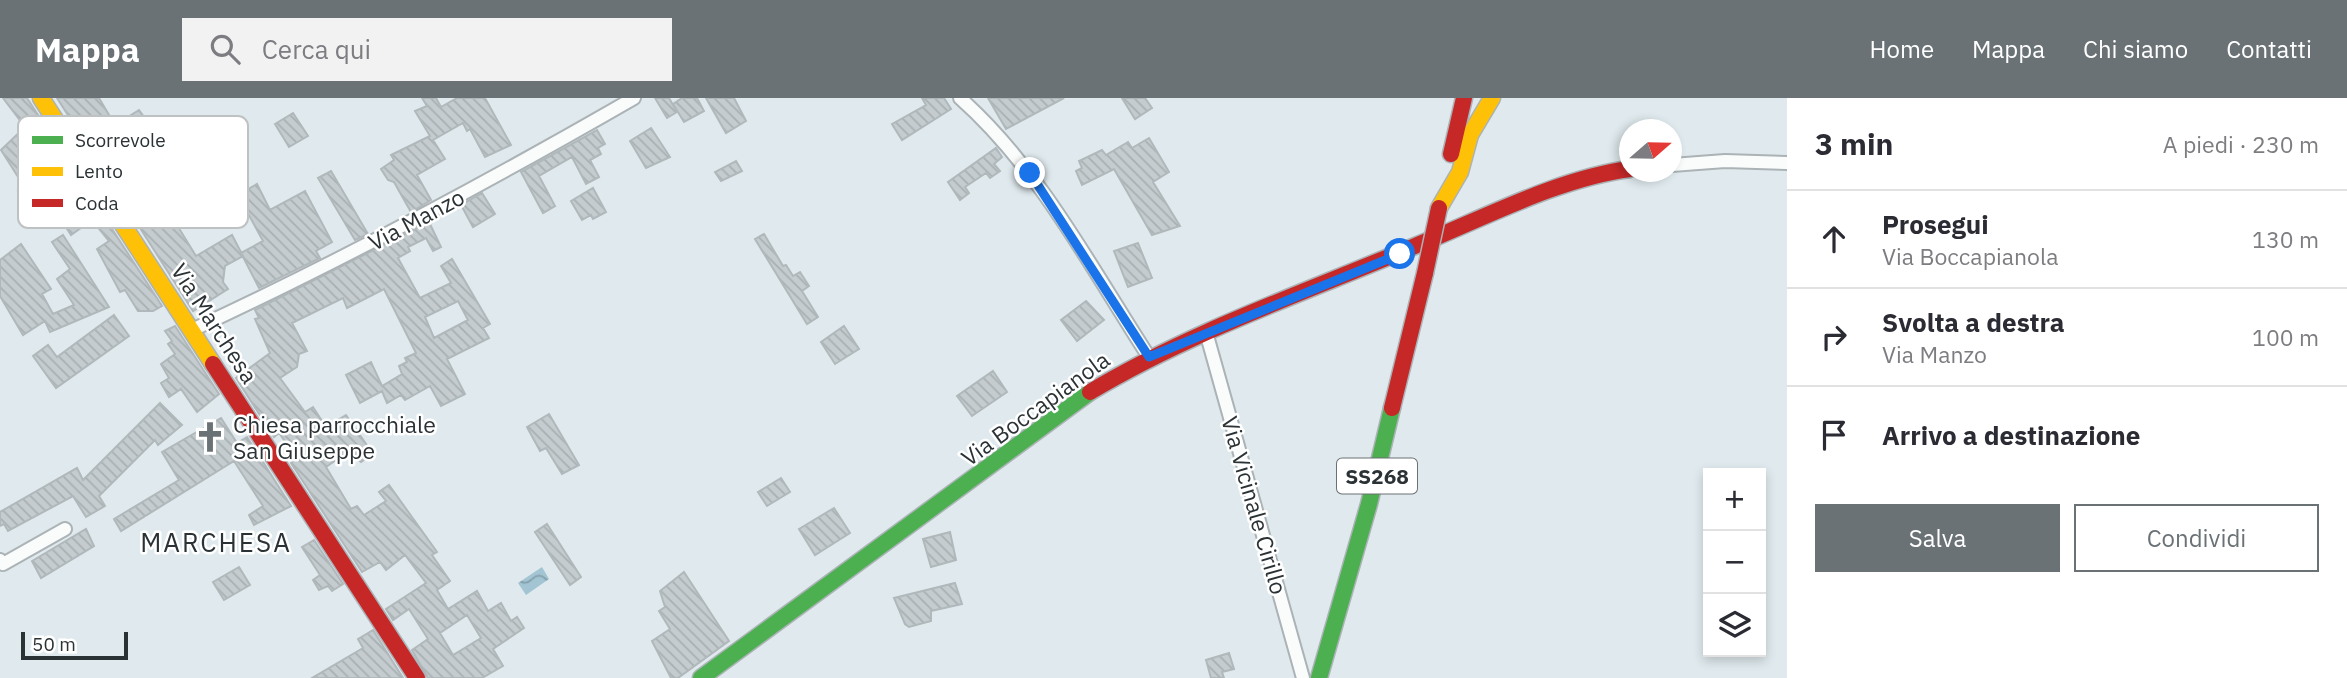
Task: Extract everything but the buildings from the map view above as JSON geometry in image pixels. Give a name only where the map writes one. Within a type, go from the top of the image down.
[{"type":"main road","name":"Via Marchesa","points":[[41,98],[53,116]]},
{"type":"main road","name":"SS268","points":[[1319,678],[1366,517],[1464,98]]},
{"type":"main road","points":[[1439,208],[1460,172],[1470,135],[1492,98]]},
{"type":"main road","name":"Via Boccapianola","points":[[701,678],[1090,391],[1149,357],[1525,201],[1606,172],[1619,170]]},
{"type":"main road","name":"Via Marchesa","points":[[126,228],[417,678]]},
{"type":"street","name":"Via Manzo","points":[[192,330],[280,289],[418,218],[634,98]]},
{"type":"street","points":[[960,98],[994,128],[1030,173],[1149,357]]},
{"type":"street","points":[[1682,163],[1725,161],[1787,163]]},
{"type":"street","name":"Via Vicinale Cirillo","points":[[1206,332],[1303,678]]},
{"type":"street","points":[[0,560],[3,564],[65,529]]},
{"type":"water","points":[[542,567],[549,579],[526,595],[518,583]]},
{"type":"traffic: fast","points":[[701,678],[1090,392]]},
{"type":"traffic: fast","points":[[1319,678],[1369,504],[1392,408]]},
{"type":"traffic: slow","points":[[41,98],[53,116]]},
{"type":"traffic: slow","points":[[1439,208],[1460,172],[1470,135],[1492,98]]},
{"type":"traffic: slow","points":[[125,228],[213,364]]},
{"type":"traffic: jam","points":[[1451,154],[1464,98]]},
{"type":"traffic: jam","points":[[1090,392],[1168,350],[1250,313],[1548,190],[1619,171]]},
{"type":"traffic: jam","points":[[1425,273],[1439,208]]},
{"type":"traffic: jam","points":[[1392,408],[1425,273]]},
{"type":"traffic: jam","points":[[213,364],[417,678]]},
{"type":"place","name":"Chiesa parrocchiale San Giuseppe","points":[[210,437]]},
{"type":"district","name":"MARCHESA","points":[[216,542]]},
{"type":"route","points":[[1030,173],[1149,357],[1400,254]]}]
